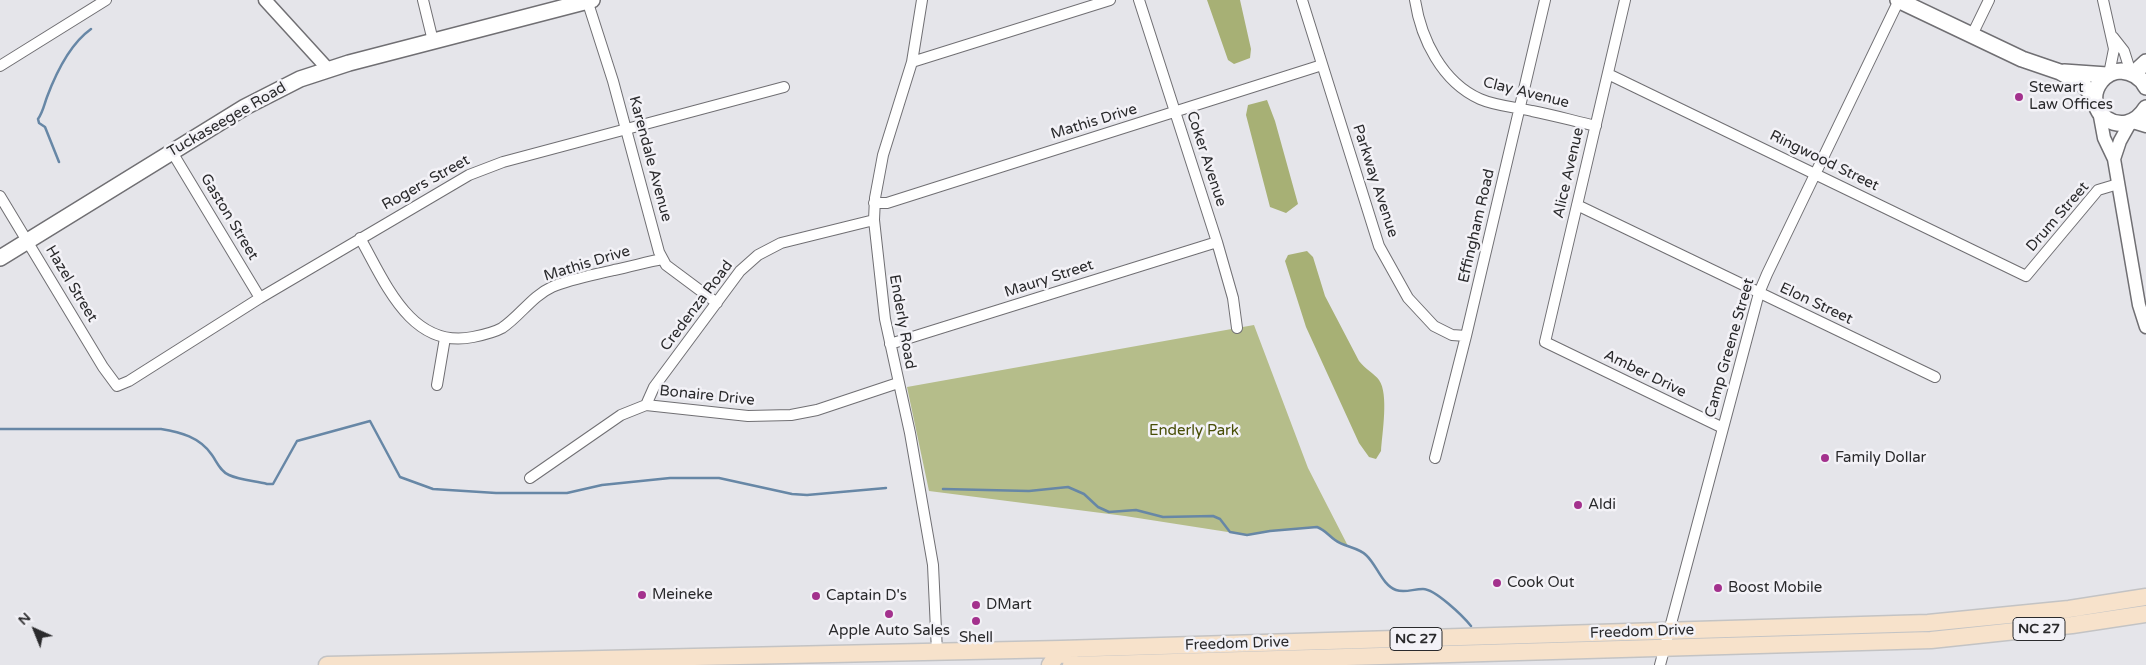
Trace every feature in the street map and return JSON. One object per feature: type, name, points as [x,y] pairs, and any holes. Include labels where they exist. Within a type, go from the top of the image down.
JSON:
[{"type":"main road","name":"Tuckaseegee Road","points":[[0,258],[267,95],[300,79],[328,69],[589,0]]},
{"type":"main road","points":[[1899,0],[2022,60],[2060,72],[2083,85],[2104,118],[2112,123],[2136,124],[2146,108]]},
{"type":"main road","points":[[2132,73],[2146,62]]},
{"type":"main road","points":[[2060,72],[2108,74],[2121,71],[2132,73],[2140,78],[2146,87]]},
{"type":"main road","points":[[2097,106],[2098,86],[2108,74]]},
{"type":"main road","name":"Freedom Drive","points":[[326,665],[847,660],[937,652],[1934,623],[2069,609],[2146,597]]},
{"type":"main road","name":"Freedom Drive","points":[[1071,665],[1931,640],[2074,625],[2146,614]]},
{"type":"main road","points":[[1302,659],[1322,650],[1359,649],[1363,646],[1364,640]]},
{"type":"main road","points":[[1050,665],[1057,655],[1116,653],[1139,646]]},
{"type":"street","points":[[0,66],[106,0]]},
{"type":"street","points":[[265,0],[328,69]]},
{"type":"street","points":[[423,0],[433,42]]},
{"type":"street","name":"Karendale Avenue","points":[[589,0],[662,259]]},
{"type":"street","name":"Enderly Road","points":[[922,0],[912,62],[883,155],[874,203],[874,220],[879,280],[890,344],[910,434],[933,565],[937,652]]},
{"type":"street","points":[[912,62],[1110,0]]},
{"type":"street","name":"Coker Avenue","points":[[1139,0],[1217,242],[1233,298],[1237,328]]},
{"type":"street","name":"Parkway Avenue","points":[[1302,0],[1373,229],[1396,279],[1419,311],[1434,326],[1452,335],[1466,336]]},
{"type":"street","name":"Clay Avenue","points":[[1415,0],[1419,17],[1434,54],[1450,78],[1467,92],[1481,99],[1596,126]]},
{"type":"street","name":"Effingham Road","points":[[1435,458],[1466,336],[1545,0]]},
{"type":"street","name":"Alice Avenue","points":[[1555,347],[1545,342],[1626,0]]},
{"type":"street","name":"Camp Greene Street","points":[[1660,665],[1723,428],[1767,274],[1899,0]]},
{"type":"street","points":[[1972,35],[1989,0]]},
{"type":"street","points":[[2103,0],[2113,36],[2114,49],[2108,74]]},
{"type":"street","points":[[2113,36],[2124,52],[2132,73]]},
{"type":"street","name":"Mathis Drive","points":[[874,203],[887,203],[1322,65]]},
{"type":"street","name":"Ringwood Street","points":[[1608,74],[2026,276]]},
{"type":"street","name":"Rogers Street","points":[[117,386],[360,238],[484,168],[784,88]]},
{"type":"street","points":[[2097,106],[2104,138],[2114,159],[2139,305],[2146,327]]},
{"type":"street","points":[[2114,159],[2120,141],[2136,124]]},
{"type":"street","name":"Gaston Street","points":[[172,152],[260,298]]},
{"type":"street","name":"Drum Street","points":[[2026,276],[2098,190],[2118,184]]},
{"type":"street","name":"Hazel Street","points":[[0,196],[117,386]]},
{"type":"street","name":"Elon Street","points":[[1577,205],[1935,377]]},
{"type":"street","name":"Credenza Road","points":[[646,405],[654,388],[740,271],[768,248],[806,235],[874,220]]},
{"type":"street","name":"Mathis Drive","points":[[360,238],[400,307],[416,324],[445,338],[466,339],[486,335],[509,323],[537,296],[552,287],[662,259]]},
{"type":"street","name":"Maury Street","points":[[890,344],[1217,242]]},
{"type":"street","points":[[662,259],[666,265],[717,303]]},
{"type":"street","points":[[437,385],[445,338]]},
{"type":"street","name":"Amber Drive","points":[[1555,347],[1723,428]]},
{"type":"street","name":"Bonaire Drive","points":[[530,478],[621,416],[646,405],[748,416],[791,415],[817,410],[898,383]]},
{"type":"green space","points":[[1207,0],[1240,0],[1251,49],[1250,58],[1234,64],[1228,60]]},
{"type":"green space","points":[[1267,100],[1275,121],[1298,204],[1286,213],[1270,207],[1246,115],[1248,105]]},
{"type":"green space","points":[[1307,251],[1313,257],[1325,296],[1359,361],[1379,380],[1382,386],[1384,404],[1381,451],[1376,459],[1369,457],[1359,443],[1306,327],[1285,261],[1288,255]]},
{"type":"green space","name":"Enderly Park","points":[[1254,325],[1308,468],[1348,546],[1335,540],[1323,529],[1317,527],[1247,535],[1125,516],[929,491],[907,387]]},
{"type":"waterway","points":[[59,162],[45,127],[39,123],[38,119],[64,60],[83,35],[91,29]]},
{"type":"waterway","points":[[0,429],[168,430],[189,436],[202,444],[221,469],[229,475],[267,484],[273,484],[297,441],[370,421],[400,477],[433,489],[496,493],[567,493],[602,485],[670,478],[719,478],[792,494],[807,495],[886,488]]},
{"type":"waterway","points":[[943,489],[1029,491],[1068,487],[1084,494],[1098,507],[1109,512],[1136,510],[1163,517],[1213,516],[1220,519],[1230,532],[1247,535],[1317,527],[1339,542],[1366,555],[1391,587],[1403,591],[1428,590],[1448,604],[1471,626]]},
{"type":"place","name":"Stewart Law Offices","points":[[2019,97]]},
{"type":"place","name":"Family Dollar","points":[[1825,458]]},
{"type":"place","name":"Aldi","points":[[1578,505]]},
{"type":"place","name":"Cook Out","points":[[1497,583]]},
{"type":"place","name":"Boost Mobile","points":[[1718,588]]},
{"type":"place","name":"Meineke","points":[[642,595]]},
{"type":"place","name":"Captain D's","points":[[816,596]]},
{"type":"place","name":"DMart","points":[[976,605]]},
{"type":"place","name":"Apple Auto Sales","points":[[889,614]]},
{"type":"place","name":"Shell","points":[[976,621]]}]
